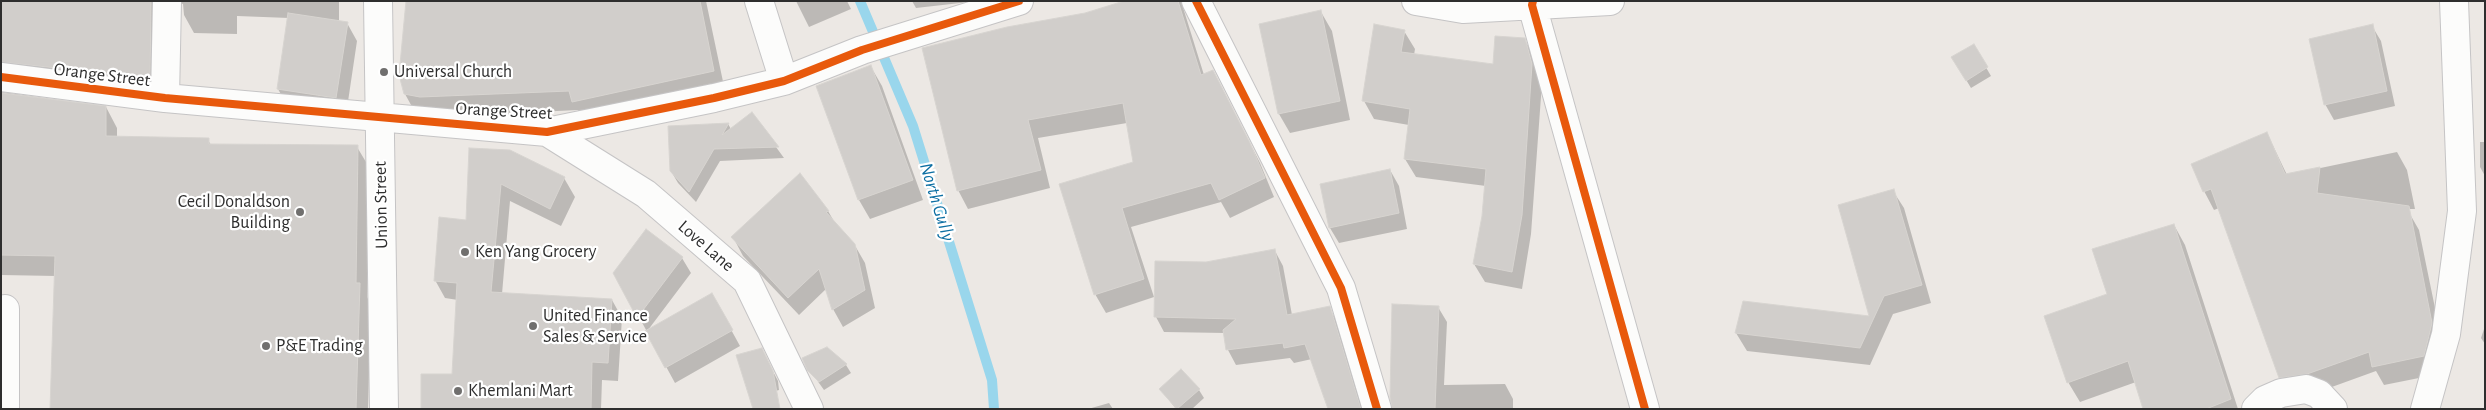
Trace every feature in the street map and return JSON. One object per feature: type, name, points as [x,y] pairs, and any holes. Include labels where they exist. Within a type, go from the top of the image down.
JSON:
[{"type":"street","points":[[165,98],[167,1]]},
{"type":"street","name":"Union Street","points":[[378,1],[384,409]]},
{"type":"street","points":[[759,1],[784,81]]},
{"type":"street","name":"Orange Street","points":[[1,77],[165,98],[547,132],[714,98],[784,81],[862,50],[1019,1]]},
{"type":"street","points":[[1196,1],[1341,288],[1377,409]]},
{"type":"street","points":[[1416,1],[1462,5],[1610,1]]},
{"type":"street","points":[[2425,409],[2446,334],[2462,211],[2454,1]]},
{"type":"street","points":[[1532,3],[1645,409]]},
{"type":"street","name":"Love Lane","points":[[547,132],[646,194],[747,281],[810,409]]},
{"type":"street","points":[[5,309],[5,409]]},
{"type":"street","points":[[2256,409],[2265,400],[2282,393],[2306,389],[2319,394],[2333,409]]},
{"type":"building","points":[[1,1],[151,1],[150,78],[1,62]]},
{"type":"building","points":[[406,1],[700,1],[714,71],[572,102],[569,91],[420,97],[404,94],[399,75]]},
{"type":"building","points":[[1124,1],[1178,1],[1201,75],[1213,70],[1250,143],[1265,178],[1219,200],[1211,183],[1122,208],[1144,279],[1094,295],[1059,184],[1133,162],[1123,103],[1028,120],[1041,170],[957,191],[922,48],[1007,27],[1085,13]]},
{"type":"building","points":[[1321,10],[1340,101],[1278,114],[1259,24]]},
{"type":"building","points":[[288,13],[348,22],[336,98],[277,89]]},
{"type":"building","points":[[1374,24],[1405,30],[1401,52],[1493,64],[1495,36],[1525,38],[1532,64],[1522,215],[1512,272],[1473,264],[1482,216],[1486,169],[1404,159],[1410,109],[1362,101]]},
{"type":"building","points":[[2373,24],[2387,91],[2324,105],[2309,39]]},
{"type":"building","points":[[1974,44],[1988,67],[1966,81],[1951,57]]},
{"type":"building","points":[[871,65],[913,180],[858,200],[816,86]]},
{"type":"building","points":[[1,93],[106,106],[106,136],[209,138],[209,144],[358,145],[356,283],[360,283],[356,409],[50,409],[55,256],[1,255]]},
{"type":"building","points":[[752,112],[779,147],[714,149],[689,192],[670,171],[668,126],[729,123],[722,135]]},
{"type":"building","points":[[2267,132],[2285,174],[2320,167],[2317,193],[2409,206],[2432,323],[2424,356],[2372,367],[2369,352],[2307,374],[2279,378],[2211,189],[2203,192],[2191,164]]},
{"type":"building","points":[[469,148],[510,150],[565,177],[550,209],[501,184],[491,292],[612,299],[608,363],[592,362],[591,409],[421,409],[421,374],[452,374],[457,283],[434,281],[439,217],[466,220]]},
{"type":"building","points":[[1390,169],[1399,213],[1329,228],[1320,184]]},
{"type":"building","points":[[800,173],[829,211],[826,212],[855,244],[865,290],[832,310],[819,269],[788,298],[731,237]]},
{"type":"building","points":[[1894,189],[1922,285],[1884,296],[1860,348],[1735,333],[1743,301],[1869,316],[1838,205]]},
{"type":"building","points":[[2174,224],[2231,399],[2206,409],[2143,409],[2128,361],[2067,383],[2044,316],[2107,294],[2092,249]]},
{"type":"building","points":[[646,229],[683,257],[637,318],[613,273]]},
{"type":"building","points":[[1275,249],[1287,315],[1330,306],[1361,409],[1328,409],[1305,344],[1284,348],[1283,343],[1226,350],[1223,330],[1236,319],[1154,317],[1155,261],[1206,262]]},
{"type":"building","points":[[712,293],[733,330],[665,368],[645,331]]},
{"type":"building","points":[[1392,304],[1439,306],[1435,409],[1392,409],[1390,397]]},
{"type":"building","points":[[827,347],[847,364],[819,382],[807,370],[802,358]]},
{"type":"building","points":[[762,348],[773,371],[780,409],[753,409],[736,355]]},
{"type":"building","points":[[1181,369],[1200,389],[1177,409],[1159,389]]},
{"type":"waterway","name":"North Gully","points":[[860,1],[913,126],[992,380],[994,409]]},
{"type":"cycle path","points":[[1,77],[165,98],[547,132],[714,98],[784,81],[862,50],[1019,1]]},
{"type":"cycle path","points":[[1196,1],[1341,288],[1377,409]]},
{"type":"cycle path","points":[[1533,1],[1532,5],[1645,409]]},
{"type":"place","name":"Universal Church","points":[[384,72]]},
{"type":"place","name":"Cecil Donaldson Building","points":[[300,212]]},
{"type":"place","name":"Ken Yang Grocery","points":[[465,252]]},
{"type":"place","name":"United Finance Sales & Service","points":[[533,326]]},
{"type":"place","name":"P&E Trading","points":[[266,346]]},
{"type":"place","name":"Khemlani Mart","points":[[458,391]]}]
